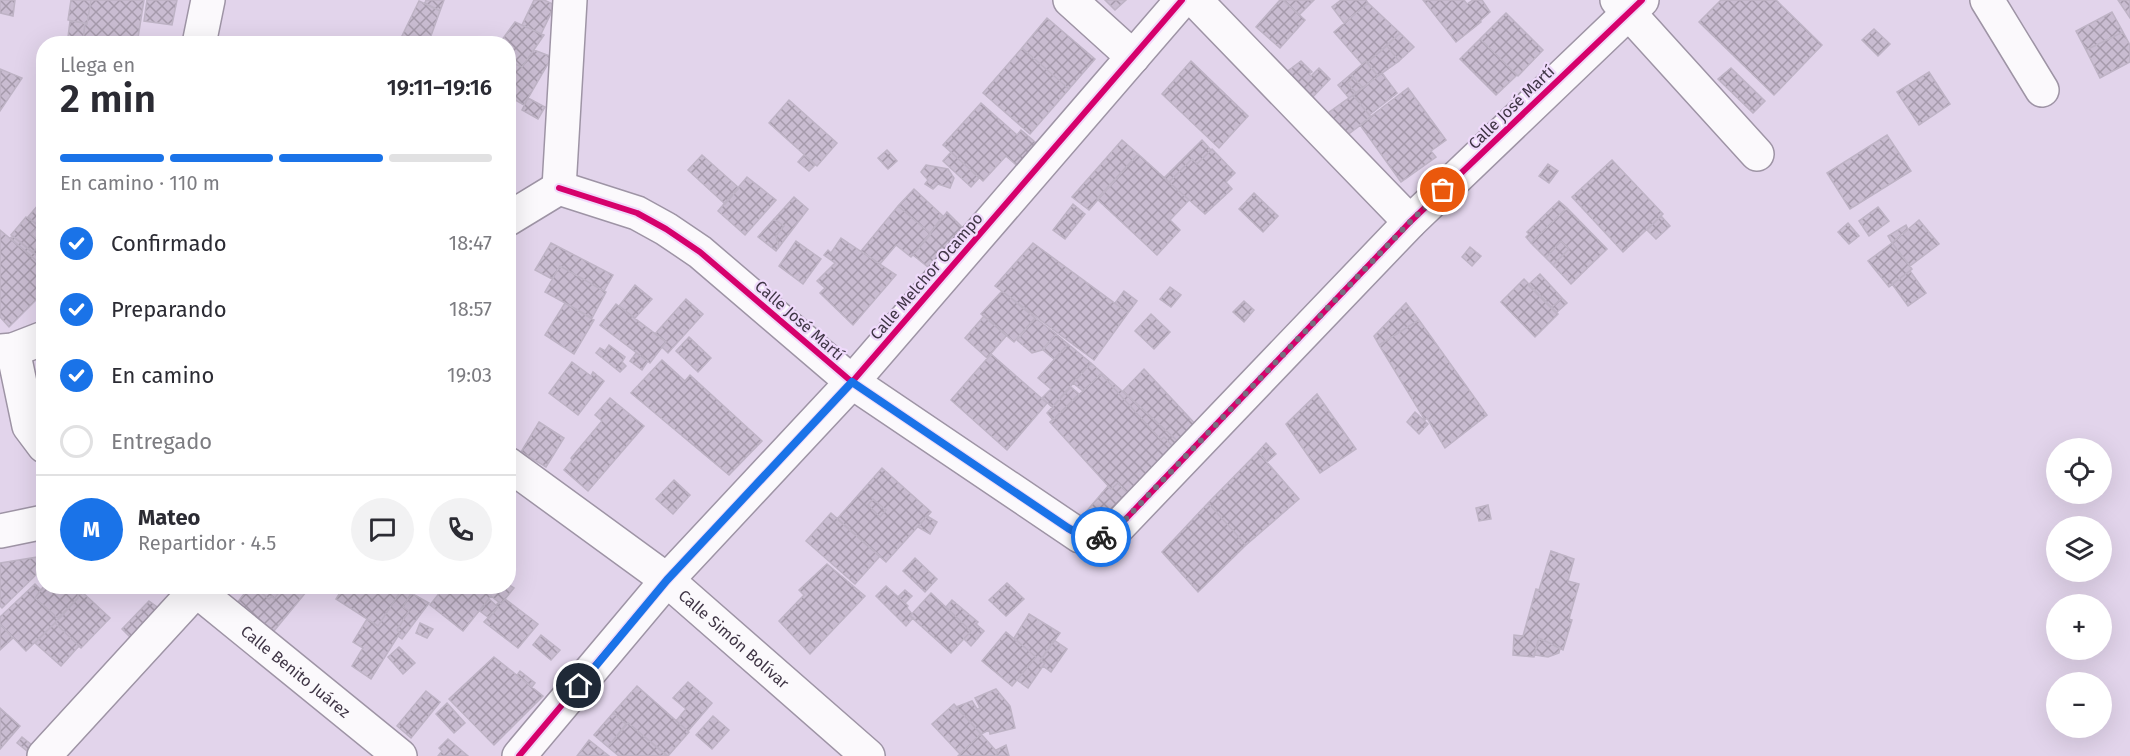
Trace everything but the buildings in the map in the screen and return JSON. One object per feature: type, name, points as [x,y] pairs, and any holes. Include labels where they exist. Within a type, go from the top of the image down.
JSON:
[{"type":"street","points":[[201,36],[208,0]]},
{"type":"street","points":[[516,214],[559,188],[570,0]]},
{"type":"street","points":[[1070,0],[1133,57]]},
{"type":"street","name":"Calle Melchor Ocampo","points":[[519,756],[667,580],[852,382],[1182,0]]},
{"type":"street","points":[[1195,0],[1410,222]]},
{"type":"street","points":[[1987,0],[2042,90]]},
{"type":"street","points":[[1629,4],[1757,154]]},
{"type":"street","name":"Calle José Martí","points":[[559,188],[637,213],[674,235],[700,252],[852,382],[1074,532],[1092,538],[1106,537],[1410,222],[1629,4]]},
{"type":"street","points":[[36,341],[6,351],[29,426],[36,435]]},
{"type":"street","name":"Calle Simón Bolívar","points":[[516,470],[667,580],[868,756]]},
{"type":"street","points":[[0,531],[36,524]]},
{"type":"street","points":[[44,756],[191,594]]},
{"type":"street","name":"Calle Benito Juárez","points":[[203,594],[400,756]]},
{"type":"cycle path","points":[[519,756],[667,580],[852,382],[1182,0]]},
{"type":"cycle path","points":[[559,188],[637,213],[666,229],[700,252],[852,382],[1080,536],[1101,538],[1118,527],[1410,222],[1642,0]]},
{"type":"way so far","points":[[1101,537],[1106,537],[1118,527],[1443,190]]},
{"type":"route","points":[[579,686],[667,580],[852,382],[1080,536],[1101,537]]}]
